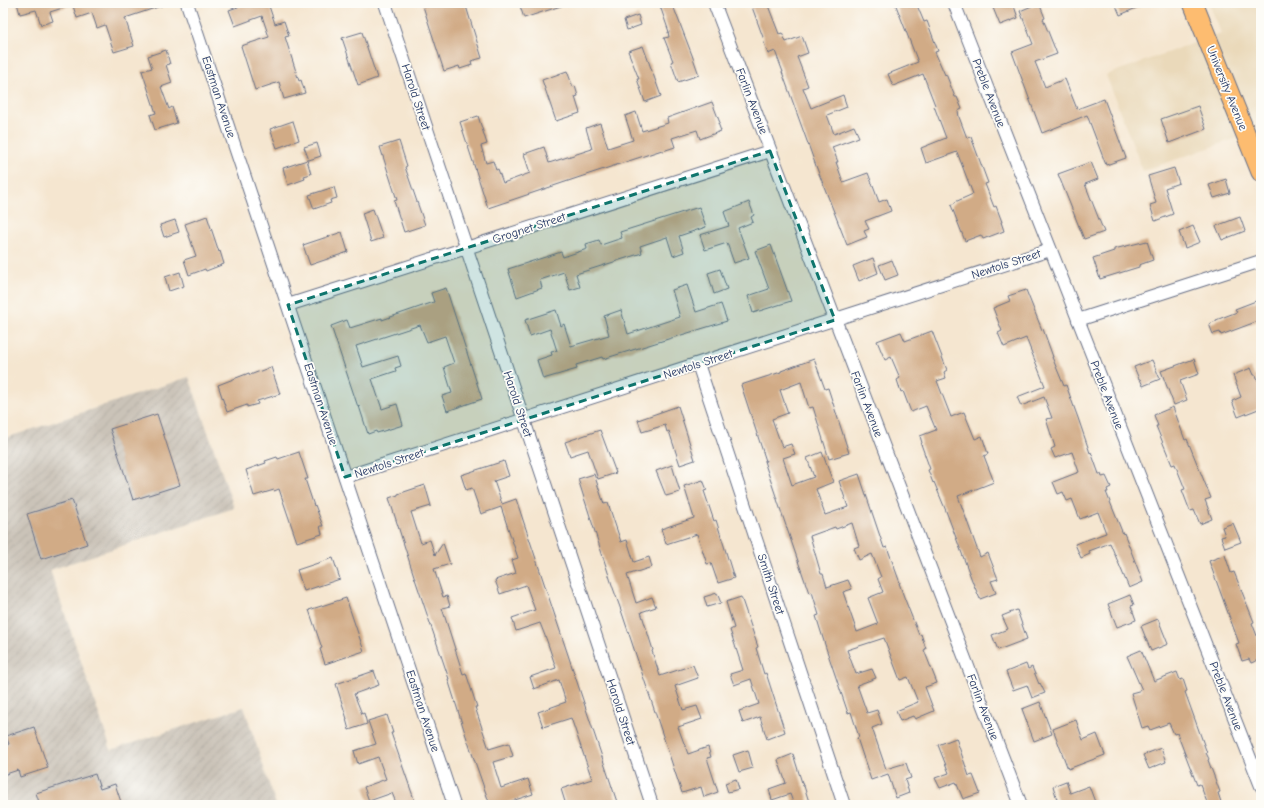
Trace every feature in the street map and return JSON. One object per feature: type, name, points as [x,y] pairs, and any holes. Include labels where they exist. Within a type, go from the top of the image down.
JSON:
[{"type":"main road","name":"University Avenue","points":[[1193,3],[1261,172]]},
{"type":"street","name":"Eastman Avenue","points":[[187,3],[454,805]]},
{"type":"street","name":"Harold Street","points":[[385,3],[652,805]]},
{"type":"street","name":"Farlin Avenue","points":[[714,3],[1021,805]]},
{"type":"street","name":"Preble Avenue","points":[[954,3],[1261,786]]},
{"type":"street","name":"Grognet Street","points":[[288,305],[770,150]]},
{"type":"street","name":"Newtols Street","points":[[345,478],[1050,250]]},
{"type":"street","points":[[1078,320],[1261,261]]},
{"type":"street","name":"Smith Street","points":[[698,364],[844,805]]},
{"type":"highlighted area","points":[[770,151],[835,320],[345,477],[288,305]]},
{"type":"shaded area","points":[[1209,3],[1261,3],[1261,132],[1260,130],[1143,171],[1106,75],[1221,33]]},
{"type":"shaded area","points":[[189,377],[234,508],[50,570],[111,750],[244,707],[276,805],[3,805],[3,439]]},
{"type":"building","points":[[17,3],[72,3],[72,5],[50,12],[53,21],[41,25],[36,10],[20,14]]},
{"type":"building","points":[[72,3],[164,3],[164,5],[125,18],[134,46],[114,52],[105,25],[97,28],[92,13],[77,18]]},
{"type":"building","points":[[249,3],[268,3],[275,24],[284,21],[289,36],[285,37],[299,81],[301,80],[305,93],[284,99],[279,82],[255,90],[241,46],[269,37],[262,16],[235,26],[229,10]]},
{"type":"building","points":[[422,3],[465,3],[482,58],[471,61],[472,65],[460,69],[459,66],[444,71]]},
{"type":"building","points":[[519,3],[564,3],[564,5],[524,18]]},
{"type":"building","points":[[659,3],[672,3],[699,75],[678,82],[671,62],[673,61],[664,38],[669,37],[669,32]]},
{"type":"building","points":[[767,3],[779,34],[782,33],[786,42],[802,36],[808,53],[797,57],[808,86],[803,88],[811,108],[843,95],[847,107],[827,115],[834,134],[854,126],[859,137],[832,147],[838,162],[836,162],[843,182],[868,173],[879,202],[887,199],[891,211],[865,221],[869,229],[864,231],[867,237],[847,245],[816,166],[775,51],[768,54],[763,40],[752,7]]},
{"type":"building","points":[[895,3],[916,3],[924,22],[927,21],[938,51],[935,52],[962,109],[958,111],[959,117],[967,138],[971,137],[988,183],[985,184],[994,207],[996,206],[1004,231],[983,239],[981,235],[965,241],[951,205],[973,194],[957,152],[926,163],[921,148],[946,138],[923,74],[893,86],[888,74],[918,62]]},
{"type":"building","points":[[991,3],[1013,3],[1018,18],[1000,25]]},
{"type":"building","points":[[1039,3],[1045,18],[1043,19],[1057,54],[1035,62],[1045,87],[1065,79],[1077,109],[1104,99],[1126,158],[1106,165],[1087,115],[1042,133],[1012,52],[1033,44],[1020,11]]},
{"type":"building","points":[[1115,3],[1148,3],[1120,15]]},
{"type":"building","points":[[638,15],[641,25],[627,30],[624,20]]},
{"type":"building","points":[[362,32],[377,78],[358,85],[342,38]]},
{"type":"building","points":[[643,46],[661,96],[645,102],[637,79],[639,79],[628,51]]},
{"type":"building","points":[[166,50],[170,64],[166,65],[172,83],[161,87],[169,109],[172,107],[177,123],[155,130],[150,115],[156,113],[142,71],[152,68],[148,56]]},
{"type":"building","points":[[567,71],[573,87],[575,86],[578,96],[575,97],[580,113],[556,121],[542,80]]},
{"type":"building","points":[[712,102],[720,123],[718,123],[721,131],[700,139],[697,130],[672,138],[675,147],[488,208],[460,122],[478,116],[487,144],[481,146],[486,163],[493,161],[496,170],[498,169],[503,183],[530,173],[524,154],[544,147],[549,163],[592,149],[586,128],[600,123],[608,148],[633,140],[625,116],[636,112],[642,131],[668,123],[667,118]]},
{"type":"building","points":[[1198,106],[1206,129],[1169,143],[1161,119]]},
{"type":"building","points":[[293,121],[299,140],[277,148],[270,129]]},
{"type":"building","points":[[399,141],[407,166],[405,167],[425,225],[404,232],[394,201],[397,200],[380,147]]},
{"type":"building","points":[[317,143],[321,156],[309,160],[304,147]]},
{"type":"building","points":[[307,160],[311,174],[304,176],[305,179],[288,185],[283,168]]},
{"type":"building","points":[[1091,162],[1098,179],[1085,184],[1104,232],[1084,239],[1058,174]]},
{"type":"building","points":[[1174,168],[1179,183],[1165,188],[1173,214],[1155,221],[1150,205],[1156,203],[1148,176]]},
{"type":"building","points":[[1226,179],[1230,193],[1214,198],[1209,185]]},
{"type":"building","points":[[334,187],[337,198],[330,200],[331,203],[314,209],[309,195]]},
{"type":"building","points":[[749,202],[754,215],[751,217],[753,222],[738,228],[749,258],[734,263],[727,243],[705,250],[700,235],[729,226],[724,212]]},
{"type":"building","points":[[699,207],[706,227],[679,236],[684,252],[673,256],[667,237],[640,246],[642,253],[576,274],[580,287],[570,290],[564,272],[540,280],[542,288],[517,297],[508,269],[561,252],[563,257],[587,249],[586,244],[599,240],[601,245],[622,238],[620,232]]},
{"type":"building","points":[[373,209],[383,238],[371,242],[362,213]]},
{"type":"building","points":[[207,216],[224,264],[206,271],[205,269],[189,275],[184,260],[196,256],[185,224]]},
{"type":"building","points":[[1240,217],[1245,231],[1222,240],[1216,226]]},
{"type":"building","points":[[175,220],[179,232],[164,237],[160,225]]},
{"type":"building","points":[[1193,226],[1200,242],[1185,248],[1179,232]]},
{"type":"building","points":[[342,232],[348,252],[310,265],[303,245]]},
{"type":"building","points":[[1147,241],[1153,260],[1139,265],[1139,267],[1100,279],[1093,258],[1114,251],[1114,249]]},
{"type":"building","points":[[771,245],[791,301],[753,313],[748,296],[769,289],[755,251]]},
{"type":"building","points":[[873,258],[878,273],[859,281],[853,266]]},
{"type":"building","points":[[892,260],[898,275],[885,280],[879,265]]},
{"type":"building","points":[[720,269],[727,289],[714,294],[708,273]]},
{"type":"building","points":[[180,272],[184,286],[169,291],[165,277]]},
{"type":"building","points":[[687,285],[696,312],[721,304],[727,321],[603,359],[602,357],[576,365],[577,369],[543,379],[537,360],[552,355],[551,352],[557,351],[550,329],[530,336],[525,320],[556,310],[561,326],[564,324],[571,346],[609,335],[604,316],[621,310],[628,334],[680,317],[672,290]]},
{"type":"building","points":[[446,288],[482,399],[447,411],[442,396],[452,393],[444,367],[454,363],[445,336],[427,342],[420,325],[356,346],[363,367],[398,356],[401,366],[395,368],[396,371],[372,379],[382,409],[397,404],[403,425],[377,433],[376,431],[368,434],[331,326],[347,320],[350,328],[382,318],[382,320],[434,302],[431,293]]},
{"type":"building","points":[[1026,290],[1042,330],[1043,329],[1052,357],[1064,386],[1066,385],[1099,474],[1101,474],[1102,477],[1106,476],[1111,487],[1107,489],[1108,492],[1106,492],[1143,582],[1129,588],[1110,543],[1089,551],[1090,554],[1081,558],[1075,544],[1106,533],[1098,512],[1080,519],[1072,499],[1067,501],[1063,492],[1058,494],[1053,482],[1079,472],[1072,452],[1055,458],[1051,449],[1055,447],[1046,419],[1052,418],[1044,397],[1021,406],[1017,397],[1045,386],[1026,338],[1004,347],[998,333],[1002,331],[993,308],[1010,301],[1008,296]]},
{"type":"building","points":[[1261,299],[1261,320],[1221,335],[1220,332],[1213,334],[1209,324],[1237,312],[1235,309]]},
{"type":"building","points":[[932,331],[947,370],[944,372],[946,378],[937,381],[951,417],[964,412],[975,439],[982,436],[988,454],[984,456],[994,482],[958,496],[980,557],[988,553],[998,579],[991,581],[996,593],[980,599],[946,511],[928,470],[930,469],[921,444],[920,436],[936,430],[926,406],[911,412],[903,391],[901,392],[897,380],[900,378],[891,357],[885,360],[877,341],[901,332],[905,341]]},
{"type":"building","points":[[814,359],[825,389],[828,388],[849,453],[829,459],[813,407],[809,408],[801,382],[780,390],[788,413],[772,419],[782,447],[791,444],[795,454],[783,458],[792,485],[814,477],[807,458],[822,452],[833,482],[816,489],[825,515],[848,507],[839,481],[859,474],[884,548],[887,547],[904,597],[919,635],[921,634],[926,649],[924,650],[937,683],[925,687],[934,711],[915,719],[913,716],[900,721],[896,711],[918,702],[908,677],[900,680],[884,638],[847,650],[856,674],[872,669],[876,678],[857,685],[867,713],[877,710],[882,724],[872,728],[886,769],[906,763],[911,778],[905,780],[909,793],[896,798],[888,774],[871,780],[857,738],[859,737],[851,712],[848,713],[816,616],[819,615],[812,592],[809,593],[798,561],[764,461],[766,461],[741,385]],"holes":[[[852,523],[859,546],[854,548],[859,560],[872,554],[881,577],[878,579],[883,592],[868,598],[878,624],[857,632],[843,592],[852,589],[848,580],[827,587],[823,574],[821,574],[810,536],[835,527],[836,529]]]},
{"type":"building","points":[[1194,359],[1199,374],[1180,381],[1187,400],[1174,405],[1161,371]]},
{"type":"building","points":[[1152,360],[1160,379],[1143,386],[1134,367]]},
{"type":"building","points":[[271,367],[280,394],[257,401],[258,404],[247,407],[247,405],[227,412],[218,385],[249,373],[250,375]]},
{"type":"building","points":[[1251,368],[1254,375],[1256,375],[1261,388],[1261,408],[1238,417],[1232,401],[1241,397],[1233,375]]},
{"type":"building","points":[[678,406],[695,460],[680,465],[669,431],[667,432],[665,425],[642,432],[638,420]]},
{"type":"building","points":[[1173,407],[1185,440],[1187,439],[1211,498],[1205,500],[1212,519],[1200,524],[1194,510],[1190,511],[1182,490],[1185,489],[1175,464],[1172,465],[1156,426],[1158,426],[1154,415]]},
{"type":"building","points":[[157,414],[180,485],[133,500],[110,429]]},
{"type":"building","points":[[600,430],[616,473],[598,479],[588,450],[570,456],[565,442]]},
{"type":"building","points":[[299,452],[308,479],[305,479],[314,506],[315,505],[323,526],[320,526],[322,534],[297,542],[279,489],[254,496],[246,470],[266,463],[265,461],[277,457],[278,459]]},
{"type":"building","points":[[504,461],[509,476],[494,481],[502,504],[516,499],[618,805],[566,805],[561,789],[592,779],[571,718],[543,727],[538,712],[566,702],[559,680],[534,689],[530,677],[556,668],[540,623],[516,631],[512,618],[535,610],[526,585],[500,594],[495,580],[516,573],[512,560],[518,558],[501,507],[481,514],[472,488],[466,490],[461,475]]},
{"type":"building","points":[[672,465],[680,492],[666,496],[656,471]]},
{"type":"building","points":[[594,474],[604,504],[608,503],[621,542],[627,540],[634,562],[649,557],[652,567],[627,575],[636,603],[652,597],[656,607],[641,612],[660,676],[693,665],[698,678],[675,686],[683,710],[697,706],[702,719],[678,727],[688,754],[708,747],[711,757],[707,758],[718,792],[704,797],[701,787],[682,793],[578,479]]},
{"type":"building","points":[[703,480],[707,490],[704,491],[714,521],[716,520],[734,578],[718,583],[711,563],[707,564],[697,534],[666,544],[661,529],[694,518],[684,486]]},
{"type":"building","points":[[425,485],[431,506],[411,512],[421,543],[430,540],[435,555],[443,543],[450,564],[434,569],[443,597],[447,596],[450,606],[442,608],[463,674],[466,673],[477,707],[475,707],[489,749],[509,743],[513,756],[493,762],[501,788],[528,779],[533,794],[506,803],[507,805],[490,805],[465,733],[449,679],[389,498]]},
{"type":"building","points":[[72,500],[87,544],[41,559],[27,514]]},
{"type":"building","points":[[1233,523],[1241,542],[1225,548],[1221,537],[1225,536],[1222,527]]},
{"type":"building","points":[[1225,555],[1231,573],[1234,572],[1254,622],[1252,623],[1261,646],[1261,659],[1251,663],[1249,659],[1242,661],[1236,644],[1239,643],[1209,561]]},
{"type":"building","points":[[333,558],[340,579],[304,591],[297,570]]},
{"type":"building","points":[[717,593],[721,603],[707,607],[704,597]]},
{"type":"building","points":[[1130,595],[1134,605],[1131,606],[1136,620],[1117,627],[1108,604]]},
{"type":"building","points":[[741,597],[758,647],[756,648],[764,674],[766,673],[785,732],[767,739],[760,717],[743,723],[739,711],[759,704],[751,679],[734,685],[730,674],[743,670],[730,630],[734,628],[726,602]]},
{"type":"building","points":[[346,598],[364,651],[325,664],[320,649],[322,648],[309,610]]},
{"type":"building","points":[[1017,610],[1027,639],[998,650],[992,635],[1008,629],[1002,616]]},
{"type":"building","points":[[1158,619],[1168,644],[1151,651],[1141,626]]},
{"type":"building","points":[[1141,650],[1154,681],[1177,672],[1180,680],[1183,679],[1187,691],[1185,692],[1220,792],[1218,793],[1222,805],[1208,805],[1200,784],[1197,785],[1177,733],[1174,734],[1169,723],[1150,730],[1148,726],[1142,728],[1131,693],[1142,690],[1127,656]]},
{"type":"building","points":[[1026,664],[1028,669],[1032,667],[1039,684],[1040,683],[1045,693],[1032,698],[1027,685],[1013,690],[1006,672]]},
{"type":"building","points":[[374,671],[379,685],[354,694],[362,714],[364,713],[367,724],[349,730],[336,684]]},
{"type":"building","points":[[1040,702],[1052,734],[1034,741],[1022,709]]},
{"type":"building","points":[[387,715],[393,733],[391,733],[415,802],[405,805],[397,805],[392,793],[369,801],[364,787],[386,779],[378,757],[358,764],[354,751],[376,744],[368,721]]},
{"type":"building","points":[[1076,720],[1083,740],[1097,734],[1105,755],[1068,769],[1053,729]]},
{"type":"building","points":[[34,727],[48,768],[20,777],[18,770],[3,775],[3,746],[9,744],[6,736]]},
{"type":"building","points":[[956,738],[969,776],[973,775],[980,793],[963,799],[956,782],[940,788],[935,778],[949,773],[938,745]]},
{"type":"building","points":[[1161,748],[1166,762],[1149,769],[1143,755]]},
{"type":"building","points":[[748,750],[753,768],[739,772],[733,755]]},
{"type":"building","points":[[793,754],[810,805],[794,805],[790,794],[772,800],[769,789],[786,783],[778,760]]},
{"type":"building","points":[[95,774],[100,789],[115,784],[122,805],[40,805],[36,793]]},
{"type":"building","points":[[736,779],[739,789],[728,792],[725,783]]},
{"type":"building","points":[[1066,781],[1070,793],[1089,786],[1095,802],[1086,805],[1079,805],[1078,802],[1070,805],[1063,805],[1062,802],[1058,803],[1053,786]]}]
